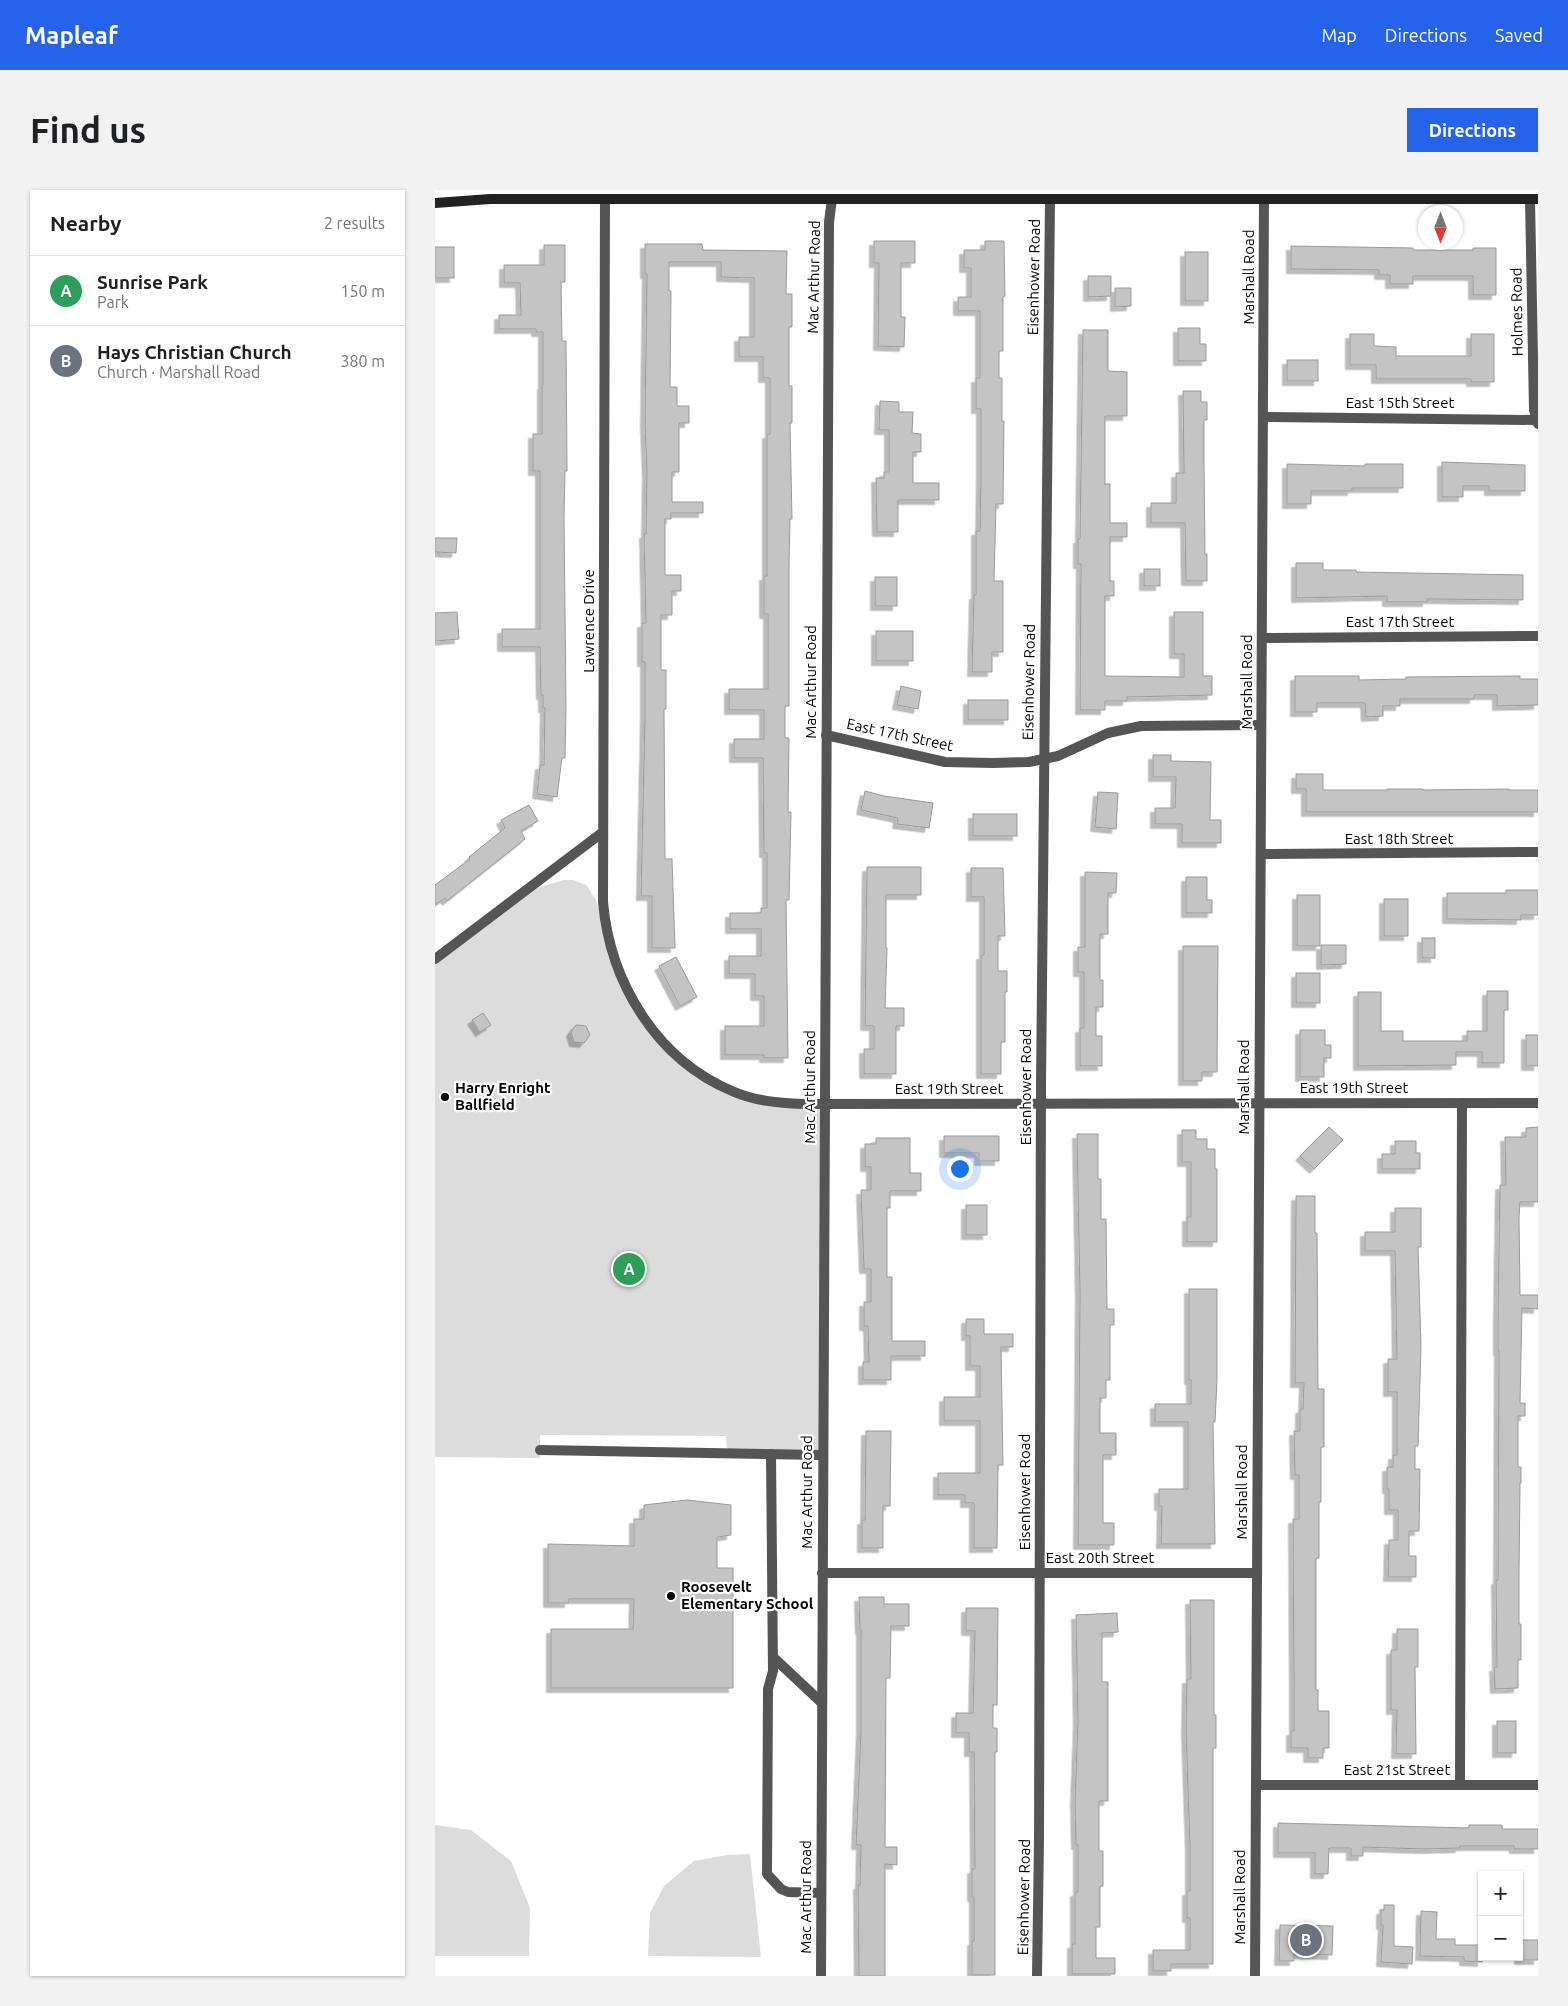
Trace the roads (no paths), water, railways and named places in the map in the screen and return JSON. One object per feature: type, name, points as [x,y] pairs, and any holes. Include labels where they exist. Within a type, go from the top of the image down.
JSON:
[{"type":"street","points":[[435,203],[490,199],[1534,199]]},
{"type":"street","name":"Lawrence Drive","points":[[603,832],[605,199]]},
{"type":"street","name":"Mac Arthur Road","points":[[821,1976],[829,222],[832,199]]},
{"type":"street","name":"Eisenhower Road","points":[[1037,1976],[1043,759],[1050,199]]},
{"type":"street","name":"Marshall Road","points":[[1255,1976],[1264,199]]},
{"type":"street","name":"Holmes Road","points":[[1534,199],[1534,410],[1537,422]]},
{"type":"street","name":"East 15th Street","points":[[1263,417],[1537,422]]},
{"type":"street","name":"East 17th Street","points":[[1262,638],[1538,636]]},
{"type":"street","name":"East 17th Street","points":[[826,735],[945,762],[993,764],[1029,762],[1058,756],[1108,733],[1141,726],[1261,725]]},
{"type":"street","points":[[435,959],[603,832]]},
{"type":"street","name":"East 19th Street","points":[[603,832],[603,898],[609,939],[618,969],[631,998],[648,1025],[669,1050],[711,1081],[733,1092],[778,1103],[825,1104],[1538,1103]]},
{"type":"street","name":"East 18th Street","points":[[1261,854],[1538,852]]},
{"type":"street","points":[[1460,1785],[1462,1103]]},
{"type":"street","points":[[540,1450],[822,1455]]},
{"type":"street","points":[[771,1454],[773,1671],[768,1689],[767,1874],[781,1889],[787,1892],[821,1893]]},
{"type":"street","name":"East 20th Street","points":[[822,1573],[1257,1573]]},
{"type":"street","points":[[773,1657],[822,1703]]},
{"type":"street","name":"East 21st Street","points":[[1256,1785],[1538,1786]]},
{"type":"place","name":"Harry Enright Ballfield","points":[[445,1097]]},
{"type":"place","name":"Sunrise Park","points":[[629,1269]]},
{"type":"place","name":"Roosevelt Elementary School","points":[[671,1596]]},
{"type":"place","name":"Hays Christian Church","points":[[1306,1940]]}]
